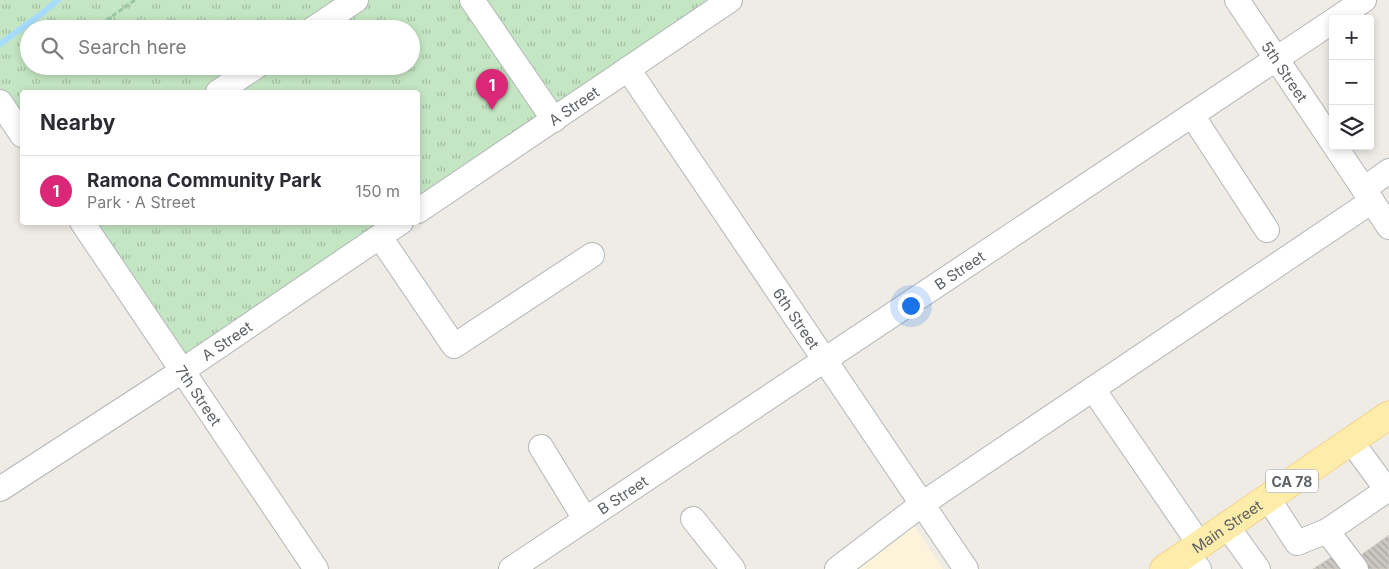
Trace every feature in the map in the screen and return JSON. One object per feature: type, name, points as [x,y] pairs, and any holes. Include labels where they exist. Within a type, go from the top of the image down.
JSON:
[{"type":"main road","name":"Main Street","points":[[1164,569],[1195,556],[1227,526],[1389,415]]},
{"type":"street","points":[[326,20],[356,0]]},
{"type":"street","points":[[472,0],[554,120]]},
{"type":"street","name":"A Street","points":[[420,210],[730,0]]},
{"type":"street","points":[[1342,15],[1364,0]]},
{"type":"street","name":"5th Street","points":[[1242,2],[1329,137]]},
{"type":"street","name":"B Street","points":[[511,569],[1329,24]]},
{"type":"street","name":"6th Street","points":[[628,69],[966,569]]},
{"type":"street","points":[[221,90],[244,75]]},
{"type":"street","points":[[0,102],[20,132]]},
{"type":"street","points":[[1192,115],[1267,230]]},
{"type":"street","points":[[1338,150],[1389,227]]},
{"type":"street","points":[[837,569],[922,504],[1093,390],[1368,195],[1389,171]]},
{"type":"street","name":"7th Street","points":[[84,225],[316,569]]},
{"type":"street","name":"A Street","points":[[0,489],[182,371],[397,225]]},
{"type":"street","points":[[380,237],[454,346],[592,255]]},
{"type":"street","points":[[1093,390],[1195,556]]},
{"type":"street","points":[[1268,498],[1297,543],[1327,531],[1388,492],[1352,441]]},
{"type":"street","points":[[541,447],[585,519]]},
{"type":"street","points":[[693,519],[733,569]]},
{"type":"street","points":[[1227,526],[1258,569]]},
{"type":"street","points":[[1327,531],[1356,569]]},
{"type":"path","points":[[106,20],[134,0]]},
{"type":"shaded area","points":[[911,521],[943,569],[844,569]]},
{"type":"green space","points":[[0,0],[728,0],[420,210],[420,90],[20,90],[20,132],[0,101]]},
{"type":"green space","points":[[83,225],[398,225],[182,371]]},
{"type":"building","points":[[1389,535],[1389,569],[1361,569],[1354,560]]},
{"type":"building","points":[[1336,554],[1346,569],[1313,569]]},
{"type":"waterway","points":[[33,20],[58,0]]},
{"type":"waterway","points":[[0,44],[20,29]]},
{"type":"place","name":"Ramona Community Park","points":[[492,110]]}]
